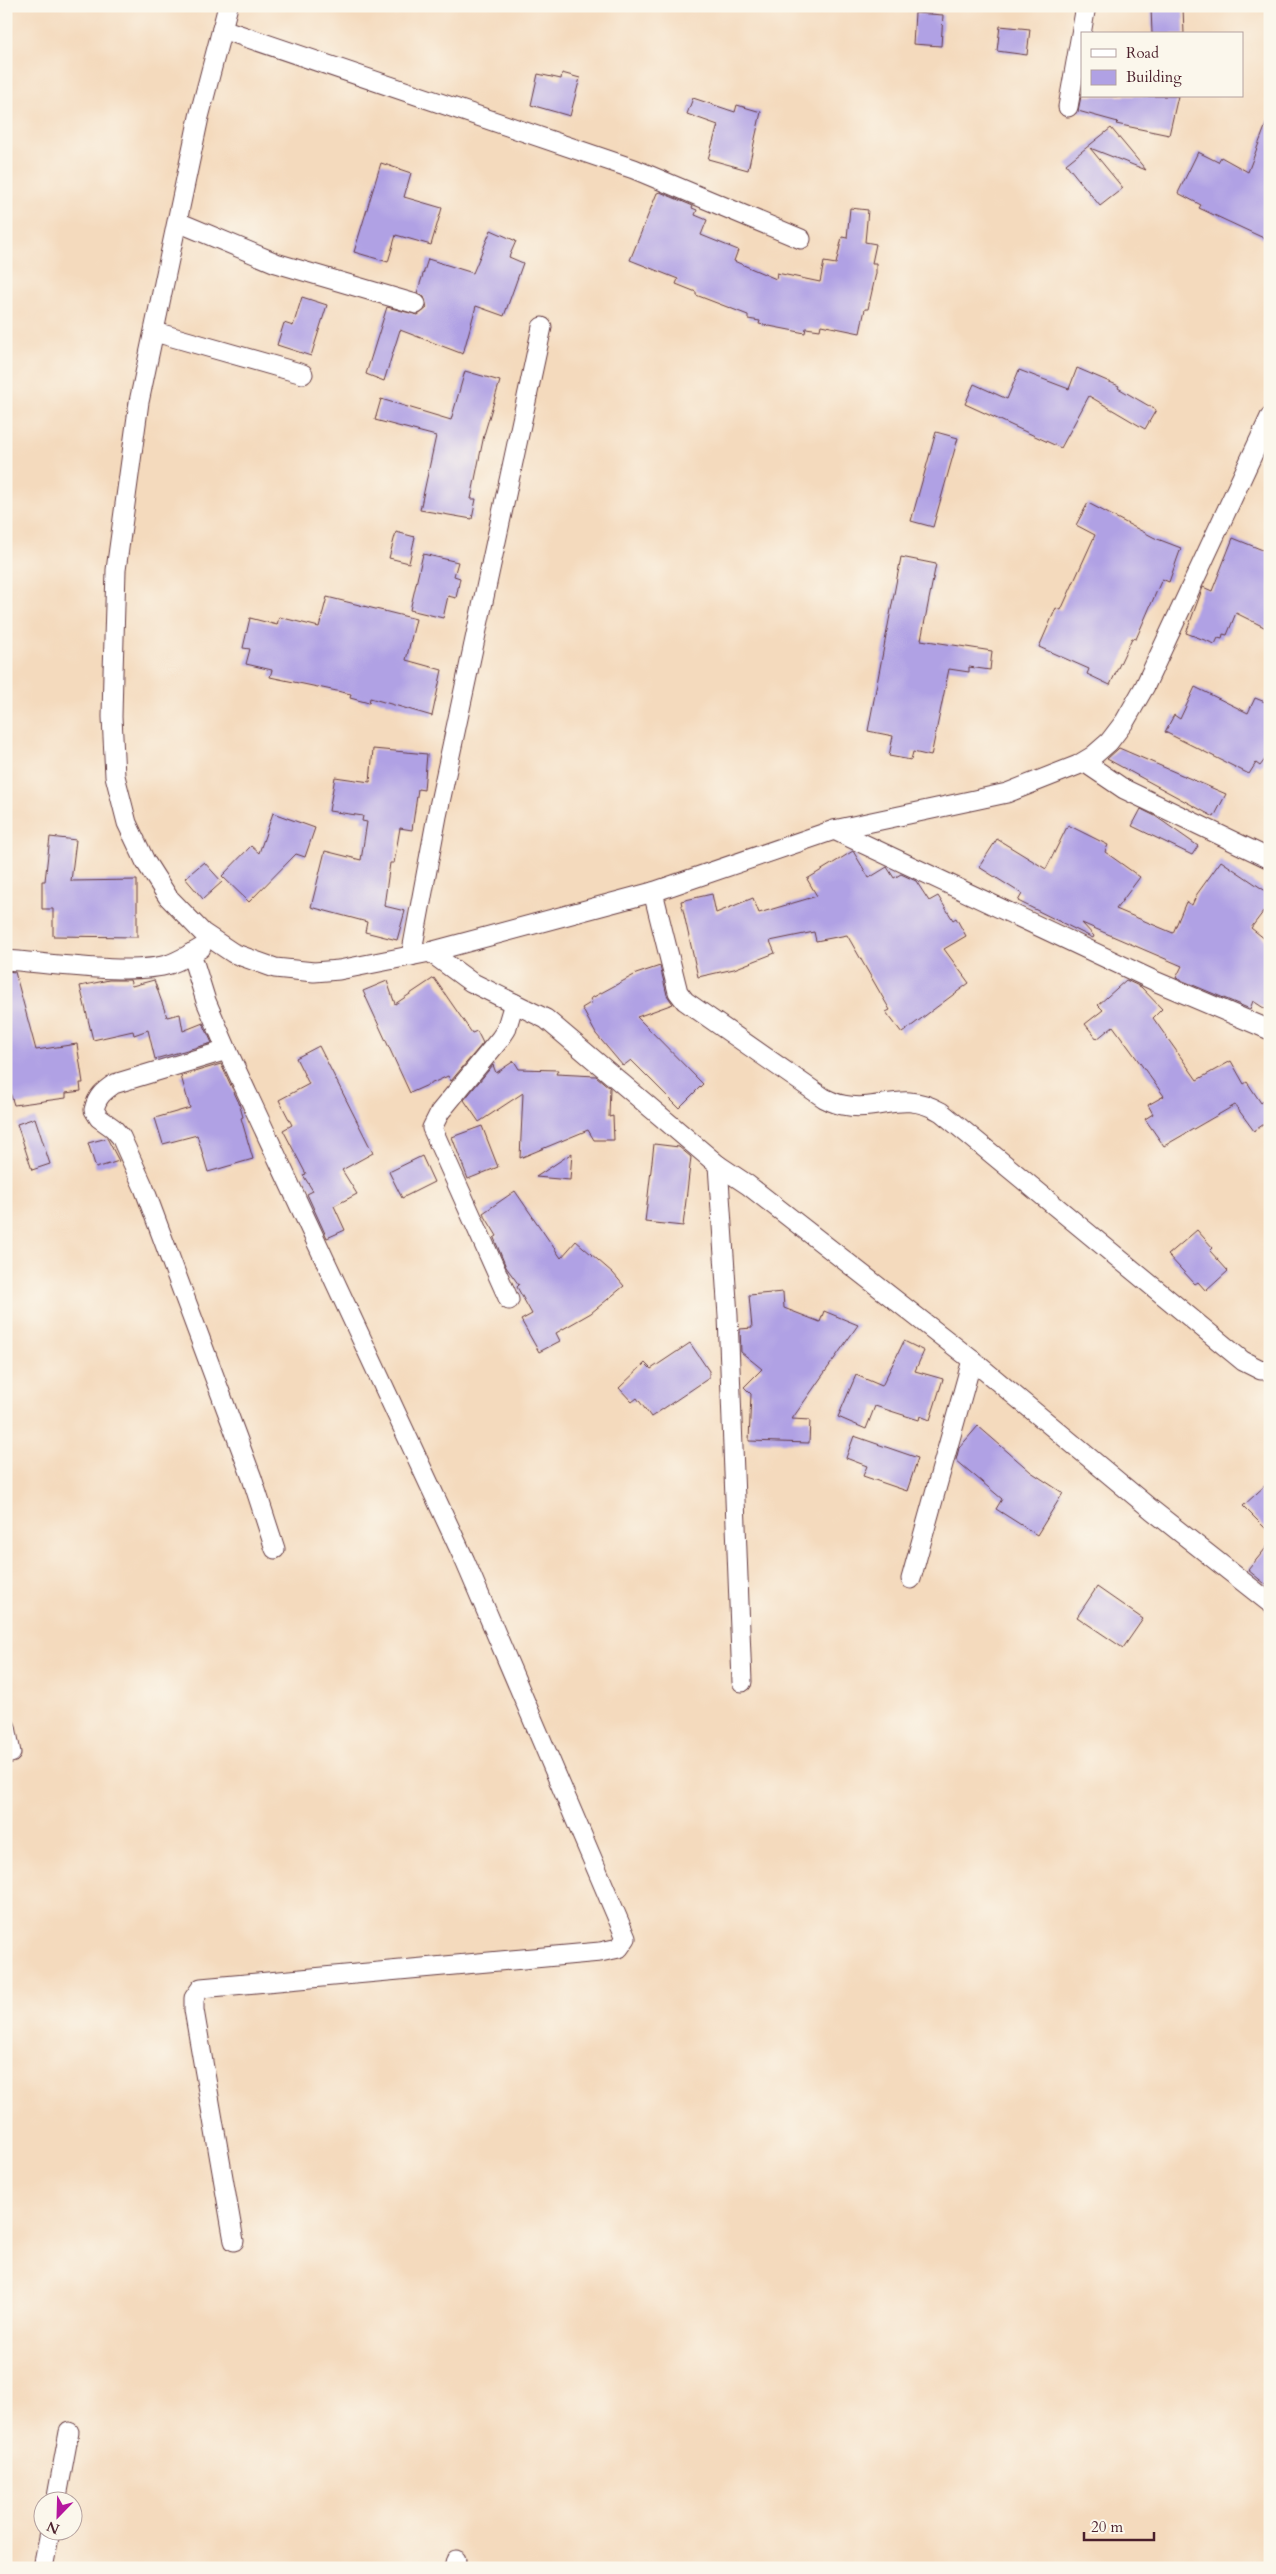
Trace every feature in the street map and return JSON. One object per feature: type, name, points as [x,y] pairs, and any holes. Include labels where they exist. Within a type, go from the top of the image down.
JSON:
[{"type":"street","points":[[228,6],[199,117],[139,402],[116,570],[112,717],[115,776],[127,823],[145,861],[168,897],[203,933],[233,953],[275,968],[314,972],[340,970],[430,952],[653,892],[834,830],[1007,794],[1084,762],[1109,742],[1125,721],[1145,686],[1270,417]]},
{"type":"street","points":[[1081,32],[1086,6]]},
{"type":"street","points":[[222,29],[634,169],[801,239]]},
{"type":"street","points":[[1068,107],[1081,34]]},
{"type":"street","points":[[178,222],[276,263],[416,304]]},
{"type":"street","points":[[411,956],[437,816],[542,327]]},
{"type":"street","points":[[155,332],[302,374]]},
{"type":"street","points":[[1084,762],[1124,789],[1270,859]]},
{"type":"street","points":[[834,830],[1157,982],[1270,1030]]},
{"type":"street","points":[[653,892],[678,992],[685,1001],[824,1098],[843,1105],[911,1101],[925,1103],[941,1112],[1243,1360],[1261,1370],[1270,1369]]},
{"type":"street","points":[[6,960],[129,968],[163,965],[214,941]]},
{"type":"street","points":[[430,952],[471,982],[546,1019],[568,1036],[612,1077],[718,1165],[748,1185],[972,1360],[1270,1604]]},
{"type":"street","points":[[191,953],[206,1001],[227,1050],[465,1561],[626,1938],[619,1948],[600,1952],[201,1988],[194,1998],[194,2010],[234,2242]]},
{"type":"street","points":[[509,1300],[432,1128],[440,1112],[506,1030],[514,1003]]},
{"type":"street","points":[[227,1050],[114,1084],[102,1092],[96,1101],[94,1114],[113,1128],[121,1137],[138,1172],[252,1478],[275,1549]]},
{"type":"street","points":[[718,1165],[728,1316],[742,1682]]},
{"type":"street","points":[[910,1579],[972,1360]]},
{"type":"street","points":[[6,1727],[11,1753]]},
{"type":"street","points":[[58,2492],[69,2432]]},
{"type":"street","points":[[43,2568],[48,2542]]},
{"type":"building","points":[[1151,7],[1183,7],[1184,32],[1152,32]]},
{"type":"building","points":[[915,13],[943,15],[941,46],[913,44]]},
{"type":"building","points":[[1000,26],[1030,29],[1027,55],[997,51]]},
{"type":"building","points":[[562,73],[580,78],[570,116],[531,105],[538,74],[561,79]]},
{"type":"building","points":[[1081,96],[1081,98],[1178,98],[1169,135],[1116,124],[1118,122],[1078,111]]},
{"type":"building","points":[[693,98],[735,112],[737,105],[761,112],[748,170],[708,159],[718,125],[687,114]]},
{"type":"building","points":[[1268,119],[1270,119],[1270,241],[1199,208],[1201,205],[1178,193],[1198,152],[1218,162],[1221,157],[1248,172]]},
{"type":"building","points":[[1111,128],[1146,170],[1090,148],[1123,188],[1100,206],[1066,164]]},
{"type":"building","points":[[381,163],[411,173],[404,197],[442,208],[431,245],[396,235],[388,262],[354,252]]},
{"type":"building","points":[[660,192],[693,206],[692,208],[697,210],[695,215],[707,220],[701,235],[738,250],[734,261],[776,279],[777,273],[820,282],[824,262],[836,264],[842,237],[847,238],[850,208],[868,210],[865,242],[876,244],[872,263],[876,263],[876,273],[868,309],[865,309],[860,333],[821,325],[820,330],[806,328],[805,333],[759,324],[760,321],[748,319],[748,315],[696,295],[696,292],[676,284],[678,279],[630,260],[657,193]]},
{"type":"building","points":[[491,230],[516,241],[509,257],[523,263],[504,316],[476,306],[463,354],[400,330],[384,381],[366,374],[387,307],[418,315],[427,308],[424,297],[417,293],[428,259],[473,273]]},
{"type":"building","points":[[302,297],[327,305],[311,356],[277,345],[284,323],[293,326]]},
{"type":"building","points":[[1077,368],[1119,386],[1118,388],[1156,410],[1145,429],[1089,396],[1061,448],[965,404],[974,384],[1007,399],[1019,370],[1069,389]]},
{"type":"building","points":[[465,371],[500,381],[484,435],[471,499],[476,499],[472,519],[420,510],[436,436],[375,420],[381,399],[451,420]]},
{"type":"building","points":[[936,432],[958,438],[933,527],[911,521]]},
{"type":"building","points":[[1088,503],[1155,538],[1181,548],[1169,582],[1162,579],[1136,639],[1132,638],[1110,685],[1087,674],[1089,669],[1039,647],[1056,608],[1061,610],[1095,535],[1076,525]]},
{"type":"building","points":[[396,532],[415,537],[409,563],[389,558]]},
{"type":"building","points":[[1233,538],[1270,553],[1270,630],[1236,613],[1227,635],[1223,634],[1222,639],[1218,638],[1215,644],[1186,633],[1203,587],[1212,591]]},
{"type":"building","points":[[423,554],[458,562],[454,576],[460,578],[456,598],[448,596],[443,618],[410,610]]},
{"type":"building","points":[[901,557],[936,564],[921,640],[992,651],[990,670],[969,667],[969,672],[949,669],[931,756],[913,752],[911,760],[889,756],[893,736],[868,731]]},
{"type":"building","points":[[327,597],[416,619],[406,660],[442,670],[432,716],[370,698],[369,703],[350,698],[351,694],[270,677],[272,670],[246,664],[250,649],[243,648],[250,618],[277,625],[279,617],[319,627]]},
{"type":"building","points":[[1195,687],[1248,713],[1255,698],[1270,704],[1270,753],[1260,766],[1256,763],[1249,774],[1165,732],[1174,715],[1180,719]]},
{"type":"building","points":[[1119,748],[1226,794],[1214,817],[1107,759]]},
{"type":"building","points":[[373,749],[427,754],[424,790],[418,789],[412,830],[400,828],[394,863],[390,863],[384,906],[405,911],[397,940],[365,932],[367,922],[311,907],[325,851],[361,860],[367,822],[362,821],[363,816],[329,811],[335,777],[370,782]]},
{"type":"building","points":[[1141,809],[1155,816],[1198,846],[1192,855],[1132,826]]},
{"type":"building","points":[[273,813],[315,828],[305,857],[296,854],[249,902],[222,876],[251,846],[259,853]]},
{"type":"building","points":[[1068,825],[1108,845],[1105,852],[1140,877],[1116,909],[1173,933],[1186,902],[1192,905],[1197,894],[1221,861],[1270,894],[1270,903],[1251,928],[1270,943],[1270,1012],[1253,1001],[1250,1009],[1176,978],[1182,966],[1082,923],[1094,936],[1093,938],[1018,901],[1022,894],[979,867],[997,839],[1046,869]]},
{"type":"building","points":[[50,837],[76,840],[71,881],[137,880],[137,937],[53,936],[53,909],[42,909],[42,881],[45,881]]},
{"type":"building","points":[[853,851],[869,878],[887,867],[894,878],[901,874],[916,881],[929,901],[938,896],[953,920],[956,918],[966,936],[944,949],[969,983],[902,1033],[886,1012],[890,1010],[847,935],[816,941],[814,932],[770,941],[775,953],[734,969],[698,977],[681,901],[712,894],[716,913],[753,898],[759,913],[817,896],[807,879]]},
{"type":"building","points":[[204,862],[222,882],[203,899],[185,878]]},
{"type":"building","points":[[660,966],[667,995],[673,1004],[637,1017],[703,1084],[679,1108],[631,1060],[623,1066],[596,1034],[582,1008],[592,1002],[590,999],[636,974]]},
{"type":"building","points":[[6,971],[15,972],[36,1050],[77,1044],[83,1083],[80,1083],[81,1091],[66,1093],[66,1098],[14,1105],[6,1080]]},
{"type":"building","points":[[434,978],[472,1033],[477,1031],[483,1043],[451,1081],[448,1076],[410,1093],[363,991],[387,981],[395,1004]]},
{"type":"building","points":[[109,980],[130,980],[132,986],[154,980],[167,1017],[180,1014],[183,1031],[203,1023],[212,1043],[155,1059],[148,1030],[134,1035],[133,1031],[93,1040],[80,986]]},
{"type":"building","points":[[1126,980],[1141,987],[1162,1009],[1153,1018],[1197,1080],[1231,1061],[1244,1084],[1247,1082],[1261,1103],[1270,1096],[1270,1120],[1254,1131],[1235,1105],[1164,1146],[1145,1119],[1153,1114],[1148,1105],[1164,1096],[1113,1026],[1097,1039],[1085,1024],[1103,1010],[1098,1005]]},
{"type":"building","points":[[319,1046],[373,1153],[342,1170],[357,1194],[334,1206],[345,1230],[327,1238],[307,1194],[313,1191],[303,1175],[306,1174],[283,1130],[292,1125],[279,1100],[309,1084],[296,1058]]},
{"type":"building","points":[[514,1061],[519,1069],[558,1070],[556,1074],[596,1076],[610,1088],[609,1117],[613,1116],[614,1140],[594,1140],[588,1130],[520,1158],[523,1093],[479,1122],[464,1100],[493,1065],[496,1073]]},
{"type":"building","points":[[221,1064],[239,1103],[243,1117],[241,1118],[253,1159],[208,1172],[197,1135],[163,1144],[155,1118],[190,1108],[181,1076]]},
{"type":"building","points":[[35,1118],[50,1164],[32,1170],[17,1124]]},
{"type":"building","points":[[482,1126],[498,1167],[468,1179],[452,1137]]},
{"type":"building","points":[[107,1138],[119,1161],[96,1168],[88,1143]]},
{"type":"building","points":[[654,1144],[679,1147],[691,1157],[683,1226],[645,1222]]},
{"type":"building","points":[[572,1153],[570,1180],[536,1177]]},
{"type":"building","points":[[422,1156],[434,1182],[402,1198],[389,1172]]},
{"type":"building","points":[[515,1191],[561,1258],[576,1241],[613,1273],[624,1286],[591,1313],[556,1333],[560,1341],[539,1352],[521,1320],[532,1314],[517,1287],[519,1285],[506,1267],[494,1238],[497,1236],[483,1213]]},
{"type":"building","points":[[1197,1230],[1213,1248],[1210,1251],[1228,1271],[1206,1291],[1198,1282],[1195,1284],[1168,1255]]},
{"type":"building","points":[[783,1292],[784,1308],[820,1322],[824,1311],[858,1325],[792,1419],[810,1420],[809,1443],[749,1441],[751,1394],[744,1387],[762,1369],[741,1352],[740,1329],[752,1328],[749,1295]]},
{"type":"building","points":[[904,1341],[924,1351],[915,1371],[943,1379],[930,1420],[920,1416],[919,1420],[875,1406],[866,1429],[838,1417],[856,1375],[882,1386]]},
{"type":"building","points":[[690,1343],[709,1371],[709,1378],[651,1417],[637,1398],[632,1402],[619,1388],[645,1363],[651,1369]]},
{"type":"building","points":[[978,1426],[1031,1472],[1063,1493],[1037,1535],[996,1509],[1002,1499],[956,1460],[959,1448]]},
{"type":"building","points":[[854,1436],[918,1458],[907,1491],[863,1476],[867,1466],[846,1458]]},
{"type":"building","points":[[1270,1481],[1270,1533],[1243,1506]]},
{"type":"building","points":[[1270,1543],[1270,1588],[1248,1570]]},
{"type":"building","points":[[1097,1587],[1143,1619],[1123,1648],[1077,1617]]}]
